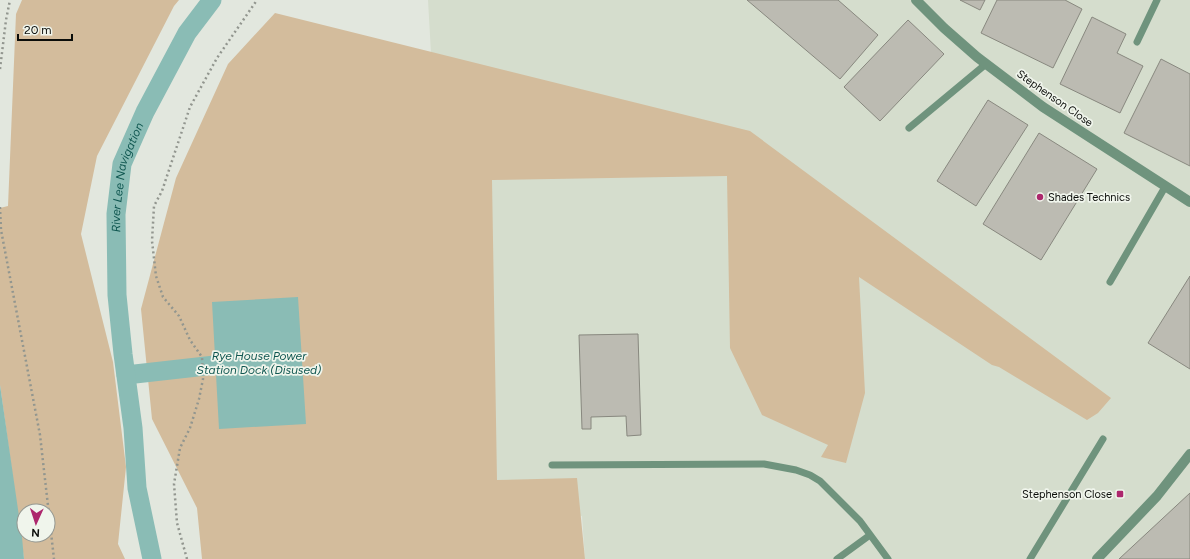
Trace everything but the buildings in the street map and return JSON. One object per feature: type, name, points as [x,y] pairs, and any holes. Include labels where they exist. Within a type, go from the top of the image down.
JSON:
[{"type":"street","name":"Stephenson Close","points":[[916,0],[944,28],[986,64],[1043,106],[1190,202]]},
{"type":"street","points":[[1097,559],[1157,496],[1190,454]]},
{"type":"lane","points":[[1137,42],[1157,0]]},
{"type":"lane","points":[[909,128],[986,64]]},
{"type":"lane","points":[[1110,282],[1165,187]]},
{"type":"lane","points":[[1030,559],[1103,439]]},
{"type":"lane","points":[[552,465],[764,464],[796,470],[810,475],[820,481],[860,520],[888,559]]},
{"type":"lane","points":[[837,559],[870,535]]},
{"type":"path","points":[[0,69],[10,0]]},
{"type":"path","points":[[187,559],[177,523],[174,484],[180,448],[190,428],[199,399],[203,379],[202,358],[190,340],[180,316],[163,297],[156,276],[152,241],[154,206],[162,191],[190,107],[218,58],[257,0]]},
{"type":"path","points":[[0,208],[1,230],[40,435],[54,559]]},
{"type":"shaded area","points":[[22,0],[179,0],[174,6],[97,156],[81,234],[113,362],[126,467],[118,544],[125,559],[24,559],[22,543],[56,543],[56,503],[16,503],[0,385],[0,208],[8,206],[16,14]]},
{"type":"shaded area","points":[[428,0],[1190,0],[1190,559],[585,559],[582,516],[456,497]]},
{"type":"shaded area","points":[[275,13],[750,131],[1111,398],[1098,413],[1087,420],[999,367],[992,365],[859,277],[865,393],[846,463],[821,457],[828,445],[762,415],[730,348],[727,176],[492,180],[497,480],[577,478],[585,559],[202,559],[197,508],[152,419],[141,309],[176,178],[228,64]]},
{"type":"water","name":"Rye House Power Station Dock (Disused)","points":[[298,297],[306,424],[219,429],[212,302]]},
{"type":"water","points":[[0,385],[17,503],[16,543],[23,543],[24,559],[0,559]]},
{"type":"waterway","name":"River Lee Navigation","points":[[152,559],[137,488],[133,428],[123,354],[117,295],[116,214],[122,164],[145,112],[187,33],[212,0]]},
{"type":"waterway","name":"River Lee Navigation","points":[[126,375],[215,365]]},
{"type":"place","name":"Shades Technics","points":[[1040,197]]},
{"type":"place","name":"Stephenson Close","points":[[1120,494]]}]
